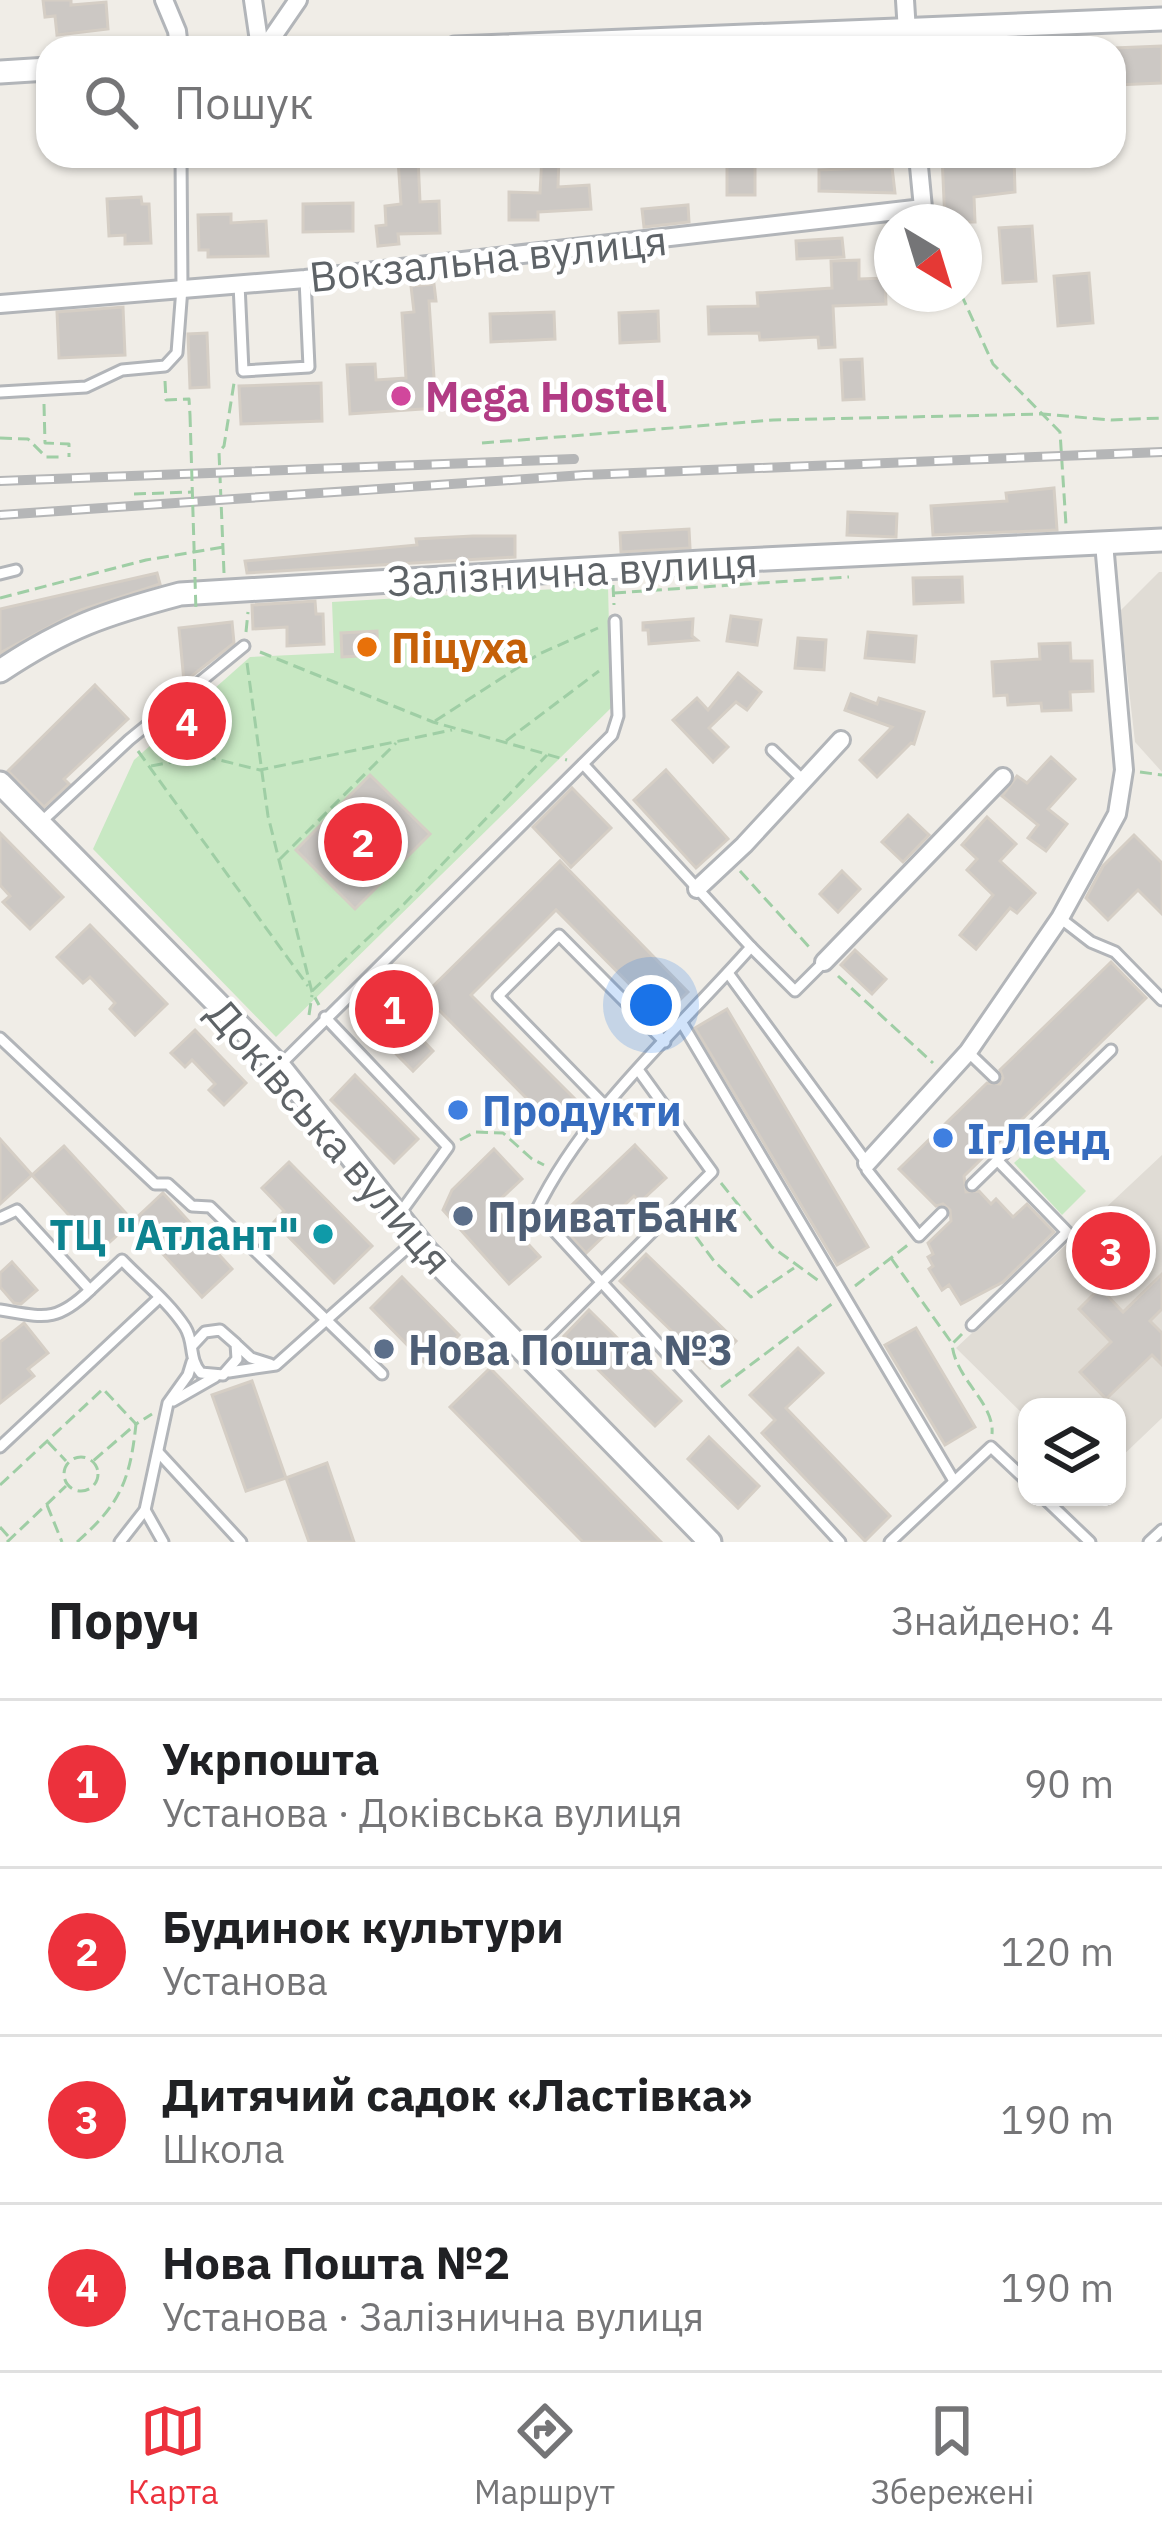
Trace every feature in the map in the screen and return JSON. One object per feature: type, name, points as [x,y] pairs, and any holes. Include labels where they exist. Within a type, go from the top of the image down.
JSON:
[{"type":"street","points":[[164,0],[178,36]]},
{"type":"street","points":[[253,0],[260,36]]},
{"type":"street","points":[[271,36],[298,0]]},
{"type":"street","points":[[904,0],[908,36]]},
{"type":"street","points":[[930,36],[1121,10],[1162,19]]},
{"type":"street","points":[[0,72],[36,69]]},
{"type":"street","name":"Вокзальна вулиця","points":[[0,304],[305,280],[922,208],[919,168]]},
{"type":"street","name":"Залізнична вулиця","points":[[0,671],[50,638],[100,615],[180,594],[1162,540]]},
{"type":"street","points":[[867,1163],[968,1052],[1060,918],[1117,814],[1124,770],[1104,543]]},
{"type":"street","points":[[697,889],[841,740]]},
{"type":"street","points":[[824,962],[1003,777]]},
{"type":"street","name":"Доківська вулиця","points":[[0,783],[279,1066],[417,1240],[710,1542]]},
{"type":"lane","points":[[0,392],[86,387],[122,370],[165,366],[177,353],[181,168]]},
{"type":"lane","points":[[238,284],[243,370],[309,367],[305,280]]},
{"type":"lane","points":[[0,574],[16,570]]},
{"type":"lane","points":[[279,1066],[612,735],[618,716],[615,621]]},
{"type":"lane","points":[[40,823],[130,740],[244,646]]},
{"type":"lane","points":[[772,751],[803,780]]},
{"type":"lane","points":[[583,764],[795,991],[824,962]]},
{"type":"lane","points":[[1060,918],[1090,942],[1115,952],[1161,998]]},
{"type":"lane","points":[[606,1107],[498,996],[559,935],[665,1042]]},
{"type":"lane","points":[[751,947],[606,1107],[556,1171],[536,1211],[840,1542]]},
{"type":"lane","points":[[728,973],[867,1163],[867,1170],[920,1235],[942,1213]]},
{"type":"lane","points":[[326,1017],[448,1147],[398,1216]]},
{"type":"lane","points":[[682,1023],[954,1481]]},
{"type":"lane","points":[[0,1038],[154,1184],[168,1184],[192,1206],[210,1207],[382,1374]]},
{"type":"lane","points":[[972,1184],[1035,1116],[1112,1050]]},
{"type":"lane","points":[[968,1052],[994,1077]]},
{"type":"lane","points":[[528,1356],[712,1172],[640,1071]]},
{"type":"lane","points":[[972,1325],[1067,1232],[997,1160]]},
{"type":"lane","points":[[0,1218],[17,1210],[89,1290]]},
{"type":"lane","points":[[168,1403],[229,1372],[276,1365],[417,1240]]},
{"type":"lane","points":[[0,1310],[39,1316],[68,1312],[122,1260],[182,1322],[192,1346],[188,1376],[168,1403],[145,1510],[120,1542]]},
{"type":"lane","points":[[0,1447],[159,1298]]},
{"type":"lane","points":[[182,1322],[227,1333],[251,1358],[276,1365]]},
{"type":"lane","points":[[192,1346],[212,1330]]},
{"type":"lane","points":[[229,1372],[237,1359],[236,1344]]},
{"type":"lane","points":[[192,1360],[201,1373],[215,1377]]},
{"type":"lane","points":[[890,1542],[991,1447],[1018,1472]]},
{"type":"lane","points":[[158,1452],[242,1542]]},
{"type":"lane","points":[[1052,1506],[1090,1542]]},
{"type":"lane","points":[[145,1510],[163,1542]]},
{"type":"lane","points":[[1149,1542],[1162,1530]]},
{"type":"path","points":[[970,312],[993,364],[1060,432],[1067,545]]},
{"type":"path","points":[[224,581],[219,452],[224,446],[231,387],[243,370]]},
{"type":"path","points":[[165,380],[166,400],[189,399],[196,612]]},
{"type":"path","points":[[44,390],[46,443],[69,444],[69,457]]},
{"type":"path","points":[[482,443],[773,420],[1043,414],[1111,420],[1162,418]]},
{"type":"path","points":[[0,438],[28,439],[46,457],[61,458]]},
{"type":"path","points":[[134,494],[192,492]]},
{"type":"path","points":[[135,503],[221,499]]},
{"type":"path","points":[[0,598],[146,560],[223,547]]},
{"type":"path","points":[[248,603],[244,646],[260,770],[312,992],[307,1035]]},
{"type":"path","points":[[433,722],[539,654],[615,621]]},
{"type":"path","points":[[244,646],[433,722],[583,764]]},
{"type":"path","points":[[505,742],[616,660]]},
{"type":"path","points":[[149,766],[203,756],[260,770],[458,729]]},
{"type":"path","points":[[130,740],[326,1017]]},
{"type":"path","points":[[279,860],[398,741]]},
{"type":"path","points":[[312,992],[548,754]]},
{"type":"path","points":[[729,859],[824,962],[947,1076]]},
{"type":"path","points":[[448,1147],[475,1132],[503,1133],[532,1160],[556,1171]]},
{"type":"path","points":[[712,1172],[772,1247],[796,1268],[844,1295]]},
{"type":"path","points":[[674,1208],[715,1262],[751,1297],[796,1268]]},
{"type":"path","points":[[706,1399],[920,1235]]},
{"type":"path","points":[[891,1258],[952,1344],[953,1363],[993,1422],[991,1447]]},
{"type":"path","points":[[952,1344],[972,1325]]},
{"type":"path","points":[[0,1485],[103,1389],[136,1424],[132,1467],[106,1516],[77,1542]]},
{"type":"path","points":[[93,1461],[168,1403]]},
{"type":"path","points":[[47,1441],[68,1463]]},
{"type":"path","points":[[77,1457],[93,1461],[98,1476],[94,1486],[83,1491],[68,1485],[64,1474],[68,1463],[77,1457]]},
{"type":"path","points":[[0,1527],[8,1540],[68,1485]]},
{"type":"path","points":[[47,1504],[62,1542]]},
{"type":"shaded area","points":[[1159,572],[1162,772],[1135,742],[1120,611]]},
{"type":"shaded area","points":[[1162,1155],[1162,1418],[1126,1452],[1126,1398],[1018,1398],[1018,1409],[956,1348]]},
{"type":"green space","points":[[608,586],[611,708],[276,1037],[93,849],[134,760],[250,657],[334,653],[332,602]]},
{"type":"green space","points":[[1037,1142],[1086,1191],[1062,1215],[1014,1163]]},
{"type":"building","points":[[43,0],[71,0],[71,5],[106,2],[108,29],[57,35],[55,16],[45,17]]},
{"type":"building","points":[[1162,46],[1162,83],[1126,85],[1126,48]]},
{"type":"building","points":[[399,168],[418,168],[420,202],[439,201],[440,233],[398,234],[399,244],[378,246],[376,226],[386,225],[385,206],[401,204]]},
{"type":"building","points":[[541,168],[559,168],[558,187],[589,185],[591,209],[538,212],[538,220],[509,220],[509,192],[540,193]]},
{"type":"building","points":[[727,168],[755,168],[755,195],[727,195]]},
{"type":"building","points":[[892,168],[895,193],[819,191],[819,170]]},
{"type":"building","points":[[943,168],[1014,168],[1015,192],[974,197],[974,204],[944,204]]},
{"type":"building","points":[[141,197],[142,204],[149,204],[151,243],[125,244],[125,235],[109,236],[107,199]]},
{"type":"building","points":[[353,203],[353,231],[303,232],[303,204]]},
{"type":"building","points":[[688,205],[689,222],[644,227],[642,209]]},
{"type":"building","points":[[231,214],[231,223],[266,221],[268,256],[208,257],[208,250],[199,250],[198,215]]},
{"type":"building","points":[[1032,226],[1036,281],[1003,283],[999,228]]},
{"type":"building","points":[[842,238],[844,257],[797,259],[796,241]]},
{"type":"building","points":[[859,260],[859,279],[874,278],[874,304],[833,306],[835,347],[819,348],[818,337],[760,340],[759,333],[709,334],[708,307],[758,306],[757,293],[832,288],[831,261]]},
{"type":"building","points":[[1089,273],[1093,323],[1058,326],[1054,276]]},
{"type":"building","points":[[434,284],[436,301],[429,301],[436,408],[350,414],[347,365],[375,364],[376,380],[406,378],[402,313],[414,312],[411,286]]},
{"type":"building","points":[[123,307],[125,355],[59,358],[57,312]]},
{"type":"building","points":[[658,311],[659,341],[620,343],[619,313]]},
{"type":"building","points":[[554,312],[555,339],[491,342],[490,314]]},
{"type":"building","points":[[207,333],[209,387],[190,388],[188,334]]},
{"type":"building","points":[[862,359],[864,399],[843,400],[841,360]]},
{"type":"building","points":[[321,383],[322,421],[241,424],[239,386]]},
{"type":"building","points":[[1054,488],[1057,530],[933,535],[931,506],[1007,501],[1006,493]]},
{"type":"building","points":[[848,512],[897,514],[896,537],[847,535]]},
{"type":"building","points":[[689,529],[690,548],[621,552],[620,533]]},
{"type":"building","points":[[515,536],[515,557],[247,573],[245,561],[417,545],[416,539]]},
{"type":"building","points":[[157,573],[160,584],[81,610],[0,653],[0,609]]},
{"type":"building","points":[[962,577],[963,602],[914,604],[913,578]]},
{"type":"building","points":[[315,601],[316,614],[323,614],[324,644],[287,646],[287,627],[253,629],[252,605]]},
{"type":"building","points":[[731,616],[761,620],[757,645],[727,641]]},
{"type":"building","points":[[693,619],[692,636],[697,640],[649,644],[648,630],[643,630],[643,623]]},
{"type":"building","points":[[232,622],[234,643],[184,682],[179,628]]},
{"type":"building","points":[[377,631],[378,655],[342,657],[341,633]]},
{"type":"building","points":[[868,632],[916,636],[914,662],[865,658]]},
{"type":"building","points":[[798,638],[826,640],[824,670],[795,668]]},
{"type":"building","points":[[1070,643],[1071,661],[1092,661],[1093,691],[1070,692],[1071,710],[1042,711],[1041,703],[1008,705],[1007,695],[994,696],[992,662],[1040,659],[1039,644]]},
{"type":"building","points":[[738,673],[761,692],[747,710],[736,702],[709,728],[728,747],[713,762],[673,720],[697,698],[708,710]]},
{"type":"building","points":[[95,685],[128,719],[64,779],[69,784],[44,807],[8,771]]},
{"type":"building","points":[[851,694],[924,712],[914,744],[877,777],[860,760],[892,727],[845,710]]},
{"type":"building","points":[[1051,757],[1075,779],[1048,809],[1067,824],[1046,851],[1028,838],[1038,825],[1002,796],[1017,776],[1027,783]]},
{"type":"building","points":[[666,770],[728,839],[696,868],[634,800]]},
{"type":"building","points":[[370,775],[430,834],[355,909],[296,850]]},
{"type":"building","points":[[572,788],[611,828],[571,867],[533,827]]},
{"type":"building","points":[[908,815],[929,835],[903,862],[882,842]]},
{"type":"building","points":[[987,817],[1016,844],[1000,861],[1035,893],[1017,913],[1010,908],[976,949],[960,935],[993,895],[967,870],[977,859],[962,845]]},
{"type":"building","points":[[0,833],[63,897],[30,929],[3,902],[10,896],[0,885]]},
{"type":"building","points":[[1134,835],[1162,863],[1162,914],[1138,890],[1108,920],[1086,898],[1103,866]]},
{"type":"building","points":[[560,861],[688,992],[662,1017],[556,910],[471,995],[576,1100],[552,1124],[435,1006],[412,1029],[433,1051],[413,1071],[354,1011],[396,968],[424,995]]},
{"type":"building","points":[[842,871],[860,889],[838,912],[820,894]]},
{"type":"building","points":[[90,925],[167,1004],[135,1035],[110,1009],[115,1003],[90,977],[83,983],[57,957]]},
{"type":"building","points":[[855,950],[886,979],[872,994],[841,965]]},
{"type":"building","points":[[1111,962],[1146,998],[964,1176],[966,1192],[979,1191],[991,1204],[996,1199],[1013,1217],[1027,1204],[1054,1232],[1003,1282],[961,1304],[949,1285],[942,1290],[929,1269],[933,1266],[928,1257],[933,1254],[928,1243],[951,1221],[950,1210],[943,1204],[936,1206],[899,1169],[987,1083],[1000,1084],[1000,1070]]},
{"type":"building","points":[[727,1009],[868,1247],[837,1265],[695,1028]]},
{"type":"building","points":[[195,1030],[246,1083],[224,1105],[209,1090],[215,1084],[192,1060],[185,1067],[171,1053]]},
{"type":"building","points":[[355,1075],[418,1139],[394,1163],[331,1100]]},
{"type":"building","points":[[0,1139],[32,1175],[0,1204]]},
{"type":"building","points":[[635,1145],[666,1178],[640,1202],[634,1196],[607,1222],[612,1228],[586,1253],[556,1220]]},
{"type":"building","points":[[64,1146],[133,1221],[101,1250],[32,1175]]},
{"type":"building","points":[[494,1149],[522,1179],[493,1206],[540,1257],[509,1284],[443,1210],[452,1190]]},
{"type":"building","name":"ТЦ \"Атлант\"","points":[[289,1162],[372,1246],[334,1283],[274,1222],[284,1211],[262,1188]]},
{"type":"building","points":[[163,1193],[232,1269],[202,1297],[133,1221]]},
{"type":"building","points":[[646,1254],[736,1341],[710,1368],[620,1281]]},
{"type":"building","points":[[12,1262],[37,1290],[21,1304],[14,1303],[0,1287],[0,1273]]},
{"type":"building","points":[[1162,1274],[1162,1309],[1150,1321],[1162,1333],[1162,1365],[1152,1355],[1105,1398],[1080,1372],[1111,1342],[1079,1309],[1100,1288],[1123,1312]]},
{"type":"building","points":[[402,1277],[459,1335],[428,1366],[371,1308]]},
{"type":"building","points":[[589,1310],[681,1401],[655,1426],[564,1336]]},
{"type":"building","points":[[24,1323],[48,1353],[28,1369],[34,1376],[0,1403],[0,1342]]},
{"type":"building","points":[[916,1328],[975,1427],[945,1445],[885,1345]]},
{"type":"building","points":[[798,1348],[823,1373],[786,1408],[890,1516],[865,1541],[762,1433],[775,1420],[750,1395]]},
{"type":"building","points":[[490,1368],[661,1542],[583,1542],[450,1407]]},
{"type":"building","points":[[252,1381],[286,1478],[246,1491],[212,1395]]},
{"type":"building","points":[[709,1437],[759,1486],[738,1508],[688,1459]]},
{"type":"building","points":[[327,1463],[354,1542],[309,1542],[286,1478]]},
{"type":"railway","points":[[0,515],[584,475],[1162,452]]},
{"type":"railway","points":[[0,481],[574,459]]},
{"type":"place","name":"Mega Hostel","points":[[401,396]]},
{"type":"place","name":"Піцуха","points":[[367,647]]},
{"type":"place","name":"Нова Пошта №2","points":[[187,721]]},
{"type":"place","name":"Будинок культури","points":[[363,842]]},
{"type":"place","name":"Укрпошта","points":[[394,1009]]},
{"type":"place","name":"Продукти","points":[[458,1110]]},
{"type":"place","name":"ІгЛенд","points":[[943,1138]]},
{"type":"place","name":"ПриватБанк","points":[[463,1216]]},
{"type":"place","name":"ТЦ \"Атлант\"","points":[[323,1234]]},
{"type":"place","name":"Дитячий садок «Ластівка»","points":[[1111,1251]]},
{"type":"place","name":"Нова Пошта №3","points":[[384,1349]]}]
